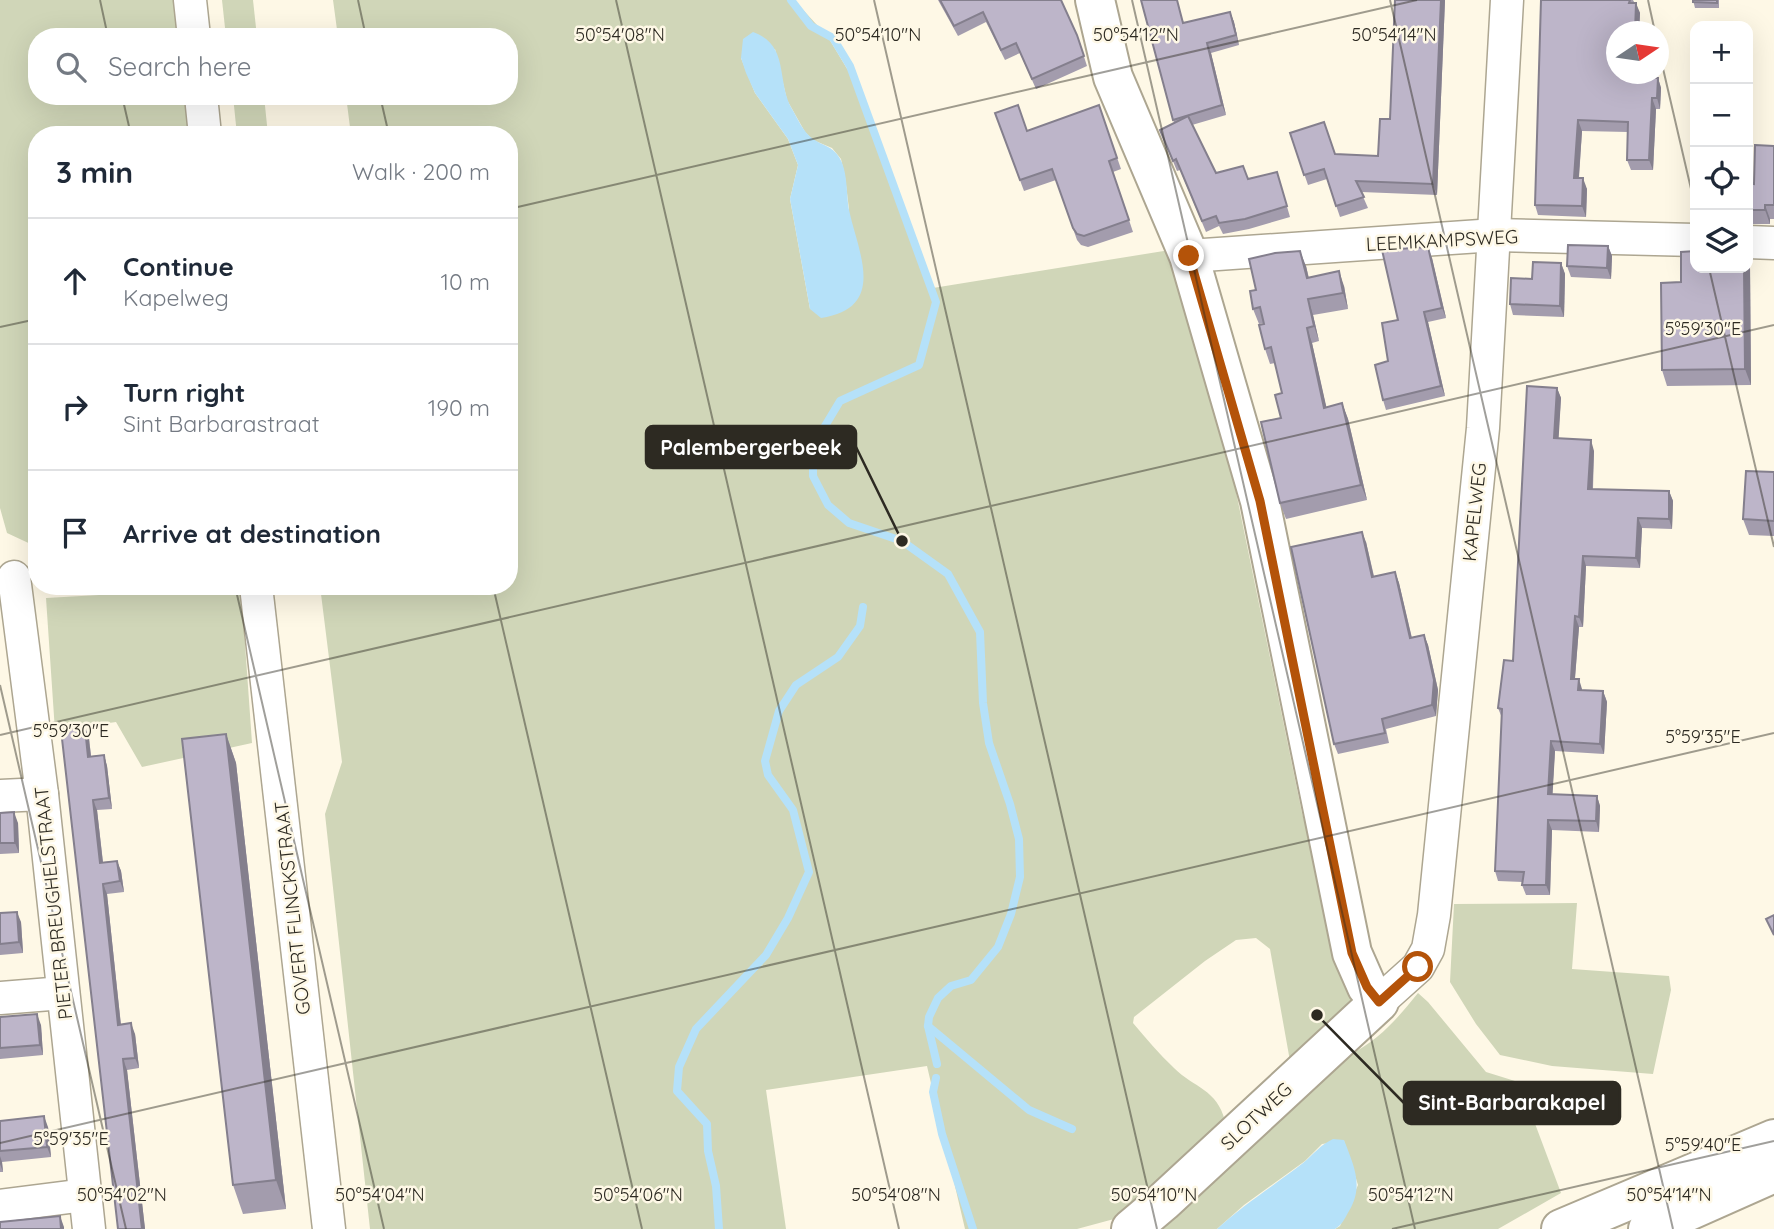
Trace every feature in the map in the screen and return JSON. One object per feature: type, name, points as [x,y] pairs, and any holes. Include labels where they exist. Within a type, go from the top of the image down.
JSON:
[{"type":"street","points":[[190,0],[193,28]]},
{"type":"street","points":[[1096,0],[1113,77],[1189,256],[1260,501],[1352,953],[1367,987],[1379,1002]]},
{"type":"street","name":"KAPELWEG","points":[[1379,1002],[1418,967],[1428,948],[1434,915],[1483,428],[1496,235],[1507,0]]},
{"type":"street","points":[[202,105],[204,126]]},
{"type":"street","name":"LEEMKAMPSWEG","points":[[1189,256],[1496,235],[1690,240]]},
{"type":"street","points":[[1753,242],[1774,243]]},
{"type":"street","name":"PIETER BREUGHELSTRAAT","points":[[17,577],[89,1229]]},
{"type":"street","name":"GOVERT FLINCKSTRAAT","points":[[257,595],[329,1229]]},
{"type":"street","points":[[0,796],[41,794]]},
{"type":"street","points":[[0,998],[63,993]]},
{"type":"street","name":"SLOTWEG","points":[[1131,1229],[1379,1002]]},
{"type":"street","points":[[1561,1229],[1774,1139]]},
{"type":"street","points":[[1648,1229],[1774,1173]]},
{"type":"street","points":[[0,1206],[86,1195]]},
{"type":"green space","points":[[0,0],[176,0],[181,28],[28,28],[28,105],[189,105],[190,126],[28,126],[28,543],[7,533],[0,508]]},
{"type":"green space","points":[[222,0],[253,0],[256,28],[225,28]]},
{"type":"green space","points":[[333,0],[794,0],[828,37],[852,77],[933,288],[1170,250],[1220,414],[1302,813],[1323,886],[1375,979],[1290,1061],[1270,949],[1256,938],[1236,940],[1134,1017],[1133,1023],[1163,1057],[1182,1075],[1211,1095],[1225,1121],[1114,1219],[1077,1229],[965,1229],[927,1066],[766,1090],[786,1229],[370,1229],[325,814],[342,762],[321,595],[518,595],[518,126],[350,126],[347,105],[518,105],[518,28],[337,28]],"holes":[[[775,49],[787,100],[805,132],[813,140],[832,148],[841,159],[849,209],[810,309],[790,199],[798,165],[788,139],[755,93],[741,58]]]},
{"type":"green space","points":[[234,105],[265,105],[267,126],[236,126]]},
{"type":"green space","points":[[99,595],[242,595],[252,743],[142,767],[116,722],[55,731],[46,598]]},
{"type":"green space","points":[[1577,903],[1572,969],[1669,976],[1671,990],[1653,1074],[1552,1066],[1500,1055],[1476,1024],[1450,982],[1454,904]]},
{"type":"green space","points":[[1418,993],[1486,1072],[1515,1081],[1571,1081],[1576,1110],[1534,1121],[1561,1193],[1498,1229],[1335,1229],[1340,1226],[1358,1185],[1344,1141],[1322,1144],[1305,1161],[1244,1205],[1217,1229],[1144,1229],[1350,1055],[1379,1035]]},
{"type":"water","points":[[753,32],[765,38],[777,55],[787,98],[804,129],[813,139],[836,153],[844,169],[849,210],[862,260],[862,291],[855,303],[842,312],[821,318],[810,309],[790,199],[798,165],[788,139],[755,93],[741,58],[743,39]]},
{"type":"water","points":[[1333,1139],[1344,1140],[1357,1184],[1354,1202],[1345,1219],[1335,1229],[1217,1229],[1321,1147]]},
{"type":"building","points":[[940,0],[1061,0],[1084,56],[1032,79],[1016,43],[1001,50],[983,12],[954,26]]},
{"type":"building","points":[[1141,0],[1177,0],[1183,23],[1230,12],[1236,35],[1207,43],[1222,105],[1173,120]]},
{"type":"building","points":[[1395,0],[1441,0],[1433,184],[1356,181],[1364,197],[1336,206],[1324,169],[1304,175],[1290,133],[1324,122],[1335,154],[1378,156],[1380,119],[1390,119]]},
{"type":"building","points":[[1541,0],[1630,0],[1629,3],[1636,3],[1635,21],[1606,21],[1606,84],[1658,84],[1657,98],[1652,98],[1649,160],[1627,160],[1628,122],[1578,120],[1574,178],[1583,178],[1582,206],[1535,205]]},
{"type":"building","points":[[1717,0],[1717,3],[1693,2]]},
{"type":"building","points":[[1018,105],[1027,131],[1099,105],[1117,158],[1109,161],[1129,220],[1084,236],[1077,234],[1052,169],[1020,180],[995,113]]},
{"type":"building","points":[[1188,116],[1216,173],[1243,166],[1248,179],[1277,172],[1287,206],[1245,219],[1219,223],[1216,216],[1202,221],[1176,159],[1173,161],[1160,130]]},
{"type":"building","points":[[1755,145],[1774,146],[1774,205],[1765,205],[1765,210],[1753,210]]},
{"type":"building","points":[[1568,245],[1608,246],[1607,268],[1567,266]]},
{"type":"building","points":[[1428,247],[1442,308],[1424,312],[1441,386],[1383,400],[1375,365],[1388,361],[1382,323],[1398,320],[1382,250]]},
{"type":"building","points":[[1300,251],[1307,278],[1339,271],[1343,293],[1308,299],[1314,326],[1307,328],[1324,408],[1342,403],[1361,485],[1280,503],[1261,422],[1281,418],[1275,395],[1282,393],[1271,347],[1265,349],[1259,325],[1264,324],[1260,307],[1253,309],[1250,291],[1256,290],[1249,259]]},
{"type":"building","points":[[1690,251],[1690,273],[1744,273],[1745,369],[1662,370],[1661,283],[1681,282],[1681,252]]},
{"type":"building","points":[[1533,262],[1561,263],[1560,306],[1510,304],[1511,278],[1532,279]]},
{"type":"building","points":[[1527,386],[1557,388],[1554,438],[1591,440],[1588,489],[1669,491],[1669,519],[1638,518],[1636,558],[1583,556],[1579,617],[1575,616],[1571,679],[1579,679],[1578,690],[1603,691],[1600,744],[1551,741],[1548,794],[1597,796],[1596,821],[1548,820],[1546,885],[1522,885],[1524,872],[1495,871],[1502,709],[1498,708],[1504,660],[1513,661]]},
{"type":"building","points":[[1746,471],[1774,472],[1774,521],[1743,519]]},
{"type":"building","points":[[1362,532],[1372,577],[1395,572],[1410,638],[1424,635],[1434,680],[1432,705],[1382,719],[1385,733],[1334,744],[1291,547]]},
{"type":"building","points":[[85,728],[88,757],[104,755],[109,798],[93,800],[100,863],[117,861],[120,881],[103,884],[118,1025],[131,1023],[135,1058],[123,1059],[142,1229],[118,1229],[61,730]]},
{"type":"building","points":[[226,734],[276,1180],[233,1185],[182,739]]},
{"type":"building","points":[[14,812],[15,843],[0,843],[0,813]]},
{"type":"building","points":[[17,912],[19,942],[0,944],[0,913]]},
{"type":"building","points":[[1774,915],[1774,935],[1766,919]]},
{"type":"building","points":[[37,1014],[40,1045],[0,1048],[0,1017]]},
{"type":"building","points":[[44,1116],[47,1147],[0,1151],[0,1121]]},
{"type":"building","points":[[60,1216],[61,1229],[0,1229],[0,1222]]},
{"type":"waterway","points":[[791,0],[811,26],[833,38],[850,66],[936,302],[919,365],[840,401],[813,446],[813,476],[828,505],[849,523],[902,541],[948,574],[980,632],[983,703],[989,743],[1019,839],[1020,877],[1011,914],[998,947],[971,980],[951,986],[938,998],[929,1017],[928,1026],[937,1064]]},
{"type":"waterway","points":[[719,1229],[707,1124],[677,1091],[679,1067],[696,1029],[766,955],[788,918],[809,872],[793,810],[768,775],[765,761],[779,711],[796,685],[838,657],[860,626],[863,607]]},
{"type":"waterway","points":[[928,1026],[1029,1110],[1072,1129]]},
{"type":"waterway","points":[[936,1078],[933,1092],[942,1134],[973,1229]]},
{"type":"place","name":"Palembergerbeek","points":[[902,541]]},
{"type":"place","name":"Sint-Barbarakapel","points":[[1317,1015]]},
{"type":"route","points":[[1189,256],[1260,501],[1352,953],[1367,987],[1379,1002],[1418,967]]}]
